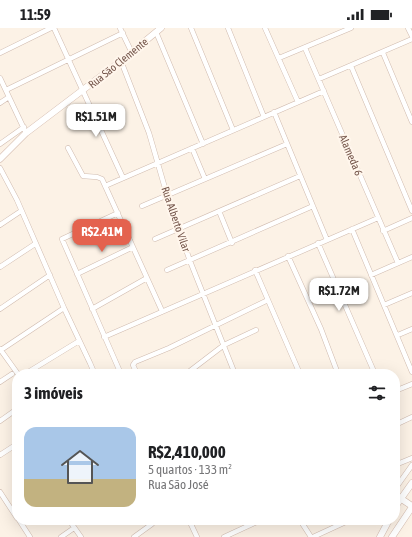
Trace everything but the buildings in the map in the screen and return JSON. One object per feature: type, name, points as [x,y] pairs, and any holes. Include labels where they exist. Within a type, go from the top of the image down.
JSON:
[{"type":"main road","name":"Rua São Clemente","points":[[0,158],[25,130],[81,92],[132,53],[159,30]]},
{"type":"main road","points":[[400,525],[412,506],[400,498],[412,483]]},
{"type":"main road","points":[[380,537],[386,525]]},
{"type":"main road","points":[[392,537],[400,525]]},
{"type":"street","points":[[0,53],[52,28],[123,178]]},
{"type":"street","points":[[120,28],[132,53]]},
{"type":"street","points":[[191,28],[234,130]]},
{"type":"street","points":[[228,28],[264,116]]},
{"type":"street","points":[[266,28],[298,102]]},
{"type":"street","points":[[278,58],[351,28]]},
{"type":"street","points":[[408,28],[412,36]]},
{"type":"street","points":[[159,30],[203,144]]},
{"type":"street","points":[[6,90],[123,33]]},
{"type":"street","points":[[319,79],[383,53],[412,39]]},
{"type":"street","name":"Alameda 6","points":[[305,48],[398,263]]},
{"type":"street","points":[[383,53],[412,122]]},
{"type":"street","name":"Rua Alberto Vilar","points":[[121,61],[146,126],[178,229],[233,369]]},
{"type":"street","points":[[351,66],[412,211]]},
{"type":"street","points":[[0,78],[25,130],[0,144]]},
{"type":"street","points":[[105,186],[324,91]]},
{"type":"street","points":[[0,103],[9,97]]},
{"type":"street","points":[[274,112],[326,240]]},
{"type":"street","points":[[142,206],[287,144]]},
{"type":"street","points":[[68,148],[84,176],[100,178],[105,186],[162,311]]},
{"type":"street","points":[[192,148],[205,179]]},
{"type":"street","points":[[0,168],[93,369]]},
{"type":"street","points":[[155,239],[300,176]]},
{"type":"street","points":[[167,270],[232,243],[313,206]]},
{"type":"street","points":[[0,225],[21,211]]},
{"type":"street","points":[[219,211],[232,243]]},
{"type":"street","points":[[118,213],[62,239],[119,369]]},
{"type":"street","points":[[104,337],[255,270],[378,218]]},
{"type":"street","points":[[383,231],[412,218]]},
{"type":"street","points":[[352,229],[398,335],[411,369]]},
{"type":"street","points":[[318,243],[373,369]]},
{"type":"street","points":[[0,267],[36,244]]},
{"type":"street","points":[[77,274],[133,247]]},
{"type":"street","points":[[288,256],[336,369]]},
{"type":"street","points":[[371,275],[412,257]]},
{"type":"street","points":[[255,270],[298,369]]},
{"type":"street","points":[[0,309],[50,275]]},
{"type":"street","points":[[92,309],[147,278]]},
{"type":"street","points":[[384,305],[412,293]]},
{"type":"street","points":[[135,369],[133,365],[135,362],[268,300]]},
{"type":"street","points":[[14,369],[0,350],[64,308]]},
{"type":"street","points":[[398,335],[412,329]]},
{"type":"street","points":[[193,369],[224,345],[256,330]]},
{"type":"street","points":[[33,369],[79,341]]},
{"type":"street","points":[[0,382],[12,374]]},
{"type":"street","points":[[400,389],[412,384]]},
{"type":"street","points":[[0,419],[12,412]]},
{"type":"street","points":[[400,423],[412,417]]},
{"type":"street","points":[[0,455],[12,447]]},
{"type":"street","points":[[400,463],[412,458]]},
{"type":"street","points":[[400,482],[412,465]]},
{"type":"street","points":[[0,492],[12,510]]},
{"type":"street","points":[[22,525],[30,537]]},
{"type":"street","points":[[72,525],[81,537]]},
{"type":"street","points":[[134,537],[151,525]]},
{"type":"street","points":[[191,525],[197,537]]},
{"type":"street","points":[[224,537],[250,525]]},
{"type":"street","points":[[304,525],[312,537],[339,525]]},
{"type":"street","points":[[61,537],[74,528]]}]
